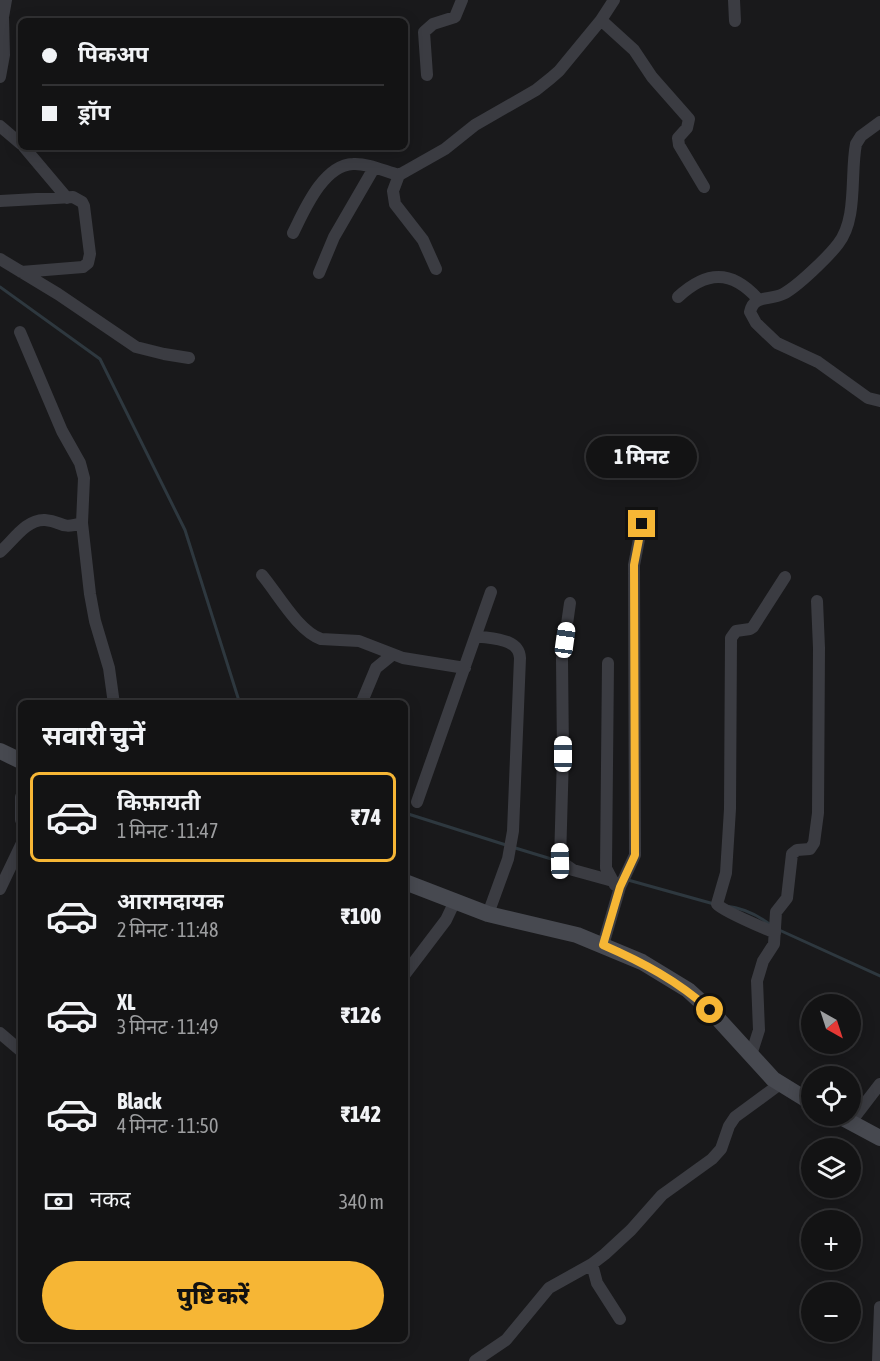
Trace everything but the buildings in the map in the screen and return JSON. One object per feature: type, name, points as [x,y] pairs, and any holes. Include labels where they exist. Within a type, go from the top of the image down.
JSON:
[{"type":"street","points":[[0,77],[4,55],[3,17],[6,0]]},
{"type":"street","points":[[427,75],[424,32],[433,24],[455,17],[462,0]]},
{"type":"street","points":[[436,269],[423,240],[395,204],[393,190],[399,175],[445,149],[484,119],[536,90],[559,71],[601,20],[614,0]]},
{"type":"street","points":[[734,0],[735,21]]},
{"type":"street","points":[[601,20],[634,50],[652,77],[689,118],[687,128],[678,138],[679,145],[704,187]]},
{"type":"street","points":[[880,122],[861,136],[856,144],[848,226],[839,243],[786,292],[758,299],[750,309],[751,316],[772,339],[818,363],[868,398],[880,401]]},
{"type":"street","points":[[0,126],[18,142]]},
{"type":"street","points":[[26,150],[67,198]]},
{"type":"street","points":[[293,233],[319,187],[345,165],[374,168],[399,175]]},
{"type":"street","points":[[319,273],[334,237],[374,168]]},
{"type":"street","points":[[0,201],[67,198],[77,199],[84,206],[90,254],[88,263],[83,267],[21,272]]},
{"type":"street","points":[[0,259],[136,346],[189,358]]},
{"type":"street","points":[[678,297],[696,282],[716,277],[741,283],[758,299]]},
{"type":"street","points":[[20,332],[62,431],[80,464],[84,478],[82,523],[95,621],[109,668],[113,700]]},
{"type":"street","points":[[0,552],[23,529],[37,521],[47,520],[66,527],[82,523]]},
{"type":"street","points":[[603,945],[616,886],[635,855],[634,565],[642,524]]},
{"type":"street","points":[[262,575],[311,634],[321,639],[359,641],[392,655],[465,668]]},
{"type":"street","points":[[775,933],[739,915],[722,910],[717,904],[726,873],[730,809],[731,638],[736,631],[753,627],[785,577]]},
{"type":"street","points":[[417,802],[491,592]]},
{"type":"street","points":[[751,1055],[759,1030],[757,981],[760,969],[774,944],[776,912],[789,892],[792,854],[797,850],[812,848],[815,835],[818,813],[817,601]]},
{"type":"street","points":[[570,603],[562,658],[563,754],[560,861],[573,870],[616,886]]},
{"type":"street","points":[[476,636],[513,643],[520,650],[512,841],[508,859],[488,914]]},
{"type":"street","points":[[363,700],[376,668],[392,655]]},
{"type":"street","points":[[608,663],[606,868],[616,886]]},
{"type":"street","points":[[0,751],[18,759]]},
{"type":"street","points":[[0,889],[18,851]]},
{"type":"street","points":[[408,883],[488,914],[577,935],[642,962],[688,990],[780,1084],[801,1096]]},
{"type":"street","points":[[408,970],[446,920],[455,901]]},
{"type":"street","points":[[0,1034],[18,1049]]},
{"type":"street","points":[[476,1361],[506,1340],[549,1288],[592,1264],[631,1230],[662,1195],[712,1159],[721,1149],[729,1126],[735,1117],[780,1084]]},
{"type":"street","points":[[861,1103],[880,1084]]},
{"type":"street","points":[[858,1126],[880,1138]]},
{"type":"street","points":[[592,1264],[597,1283],[621,1319]]},
{"type":"street","points":[[878,1361],[880,1307]]},
{"type":"waterway","points":[[0,287],[100,359],[185,530],[239,700]]},
{"type":"waterway","points":[[408,814],[506,845]]},
{"type":"waterway","points":[[512,847],[558,861]]},
{"type":"waterway","points":[[628,880],[714,904]]},
{"type":"waterway","points":[[726,906],[739,908],[772,926]]},
{"type":"waterway","points":[[777,929],[880,976]]},
{"type":"route","points":[[642,524],[634,565],[635,855],[620,887],[603,945],[642,962],[688,990],[710,1010]]}]
